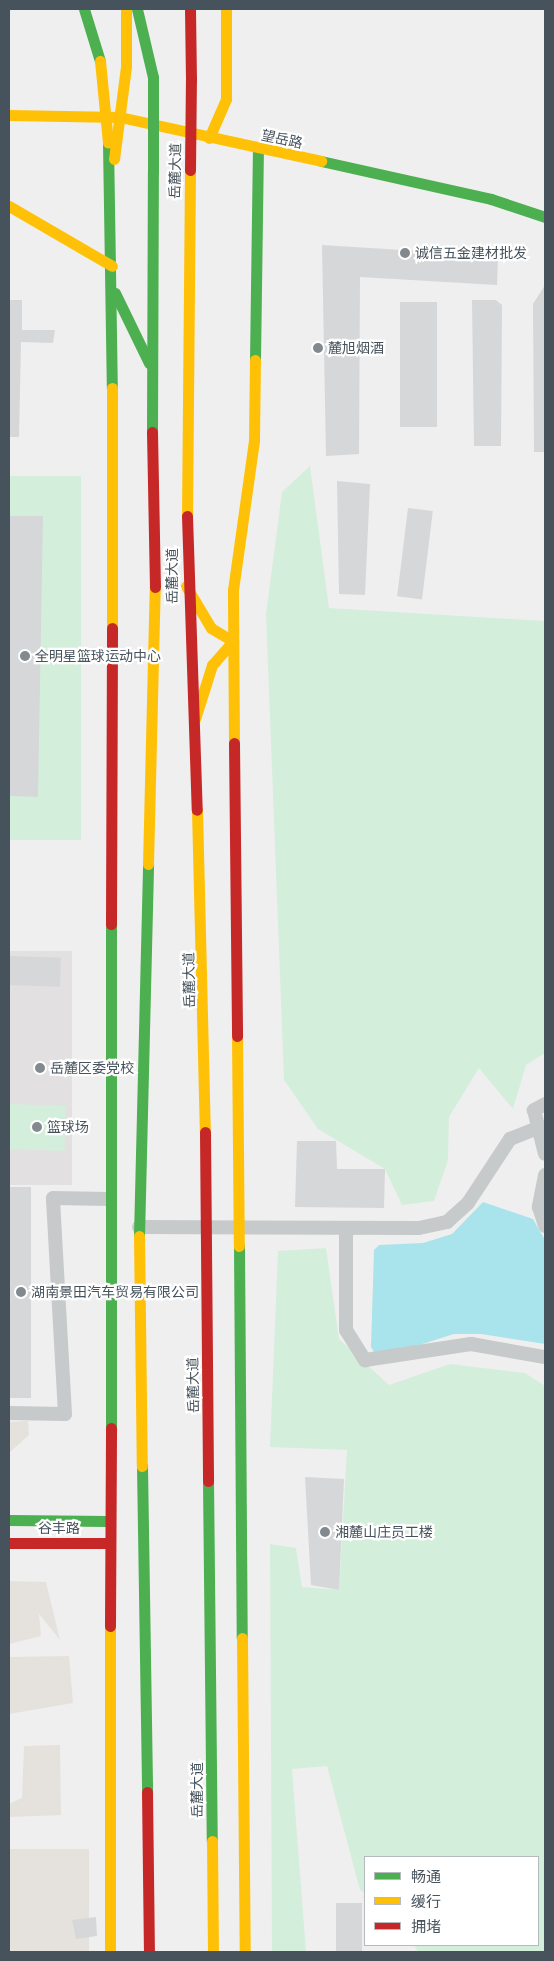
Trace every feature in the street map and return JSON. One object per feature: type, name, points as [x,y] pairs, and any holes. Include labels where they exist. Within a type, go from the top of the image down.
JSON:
[{"type":"main road","points":[[84,9],[100,61],[112,172],[108,1521],[110,1952]]},
{"type":"main road","points":[[112,172],[120,116],[126,9]]},
{"type":"main road","points":[[137,9],[153,77]]},
{"type":"main road","name":"岳麓大道","points":[[149,1952],[138,1227],[155,612],[151,368],[153,77],[151,9]]},
{"type":"main road","name":"岳麓大道","points":[[190,9],[186,586],[203,936],[213,1952]]},
{"type":"main road","points":[[209,138],[226,99],[226,9]]},
{"type":"main road","name":"望岳路","points":[[9,115],[120,116],[258,149],[491,199],[545,217]]},
{"type":"main road","points":[[245,1952],[233,590],[254,440],[258,149]]},
{"type":"main road","points":[[9,206],[112,266]]},
{"type":"main road","points":[[112,287],[151,368]]},
{"type":"main road","points":[[186,586],[211,628],[233,641]]},
{"type":"main road","points":[[192,727],[212,665],[233,641]]},
{"type":"main road","name":"谷丰路","points":[[9,1520],[108,1521]]},
{"type":"main road","name":"谷丰路","points":[[9,1543],[108,1543]]},
{"type":"street","points":[[545,1104],[534,1110],[545,1154]]},
{"type":"street","points":[[138,1227],[239,1231],[419,1228],[447,1222],[468,1203],[510,1139],[537,1128]]},
{"type":"street","points":[[545,1175],[539,1207],[545,1226]]},
{"type":"street","points":[[9,1413],[65,1414],[53,1198],[109,1199]]},
{"type":"street","points":[[346,1229],[346,1330],[365,1360],[471,1344],[545,1357]]},
{"type":"shaded area","name":"岳麓区委党校","points":[[9,951],[72,951],[72,1185],[9,1185]]},
{"type":"shaded area","points":[[28,1421],[29,1435],[9,1453],[9,1422]]},
{"type":"shaded area","points":[[9,1581],[46,1582],[60,1640],[39,1614],[41,1636],[9,1644]]},
{"type":"shaded area","points":[[69,1656],[73,1703],[9,1714],[9,1657]]},
{"type":"shaded area","points":[[60,1745],[61,1815],[9,1817],[9,1804],[22,1798],[24,1746]]},
{"type":"shaded area","points":[[9,1849],[89,1849],[89,1952],[9,1952]]},
{"type":"green space","points":[[310,466],[329,608],[545,621],[545,1053],[526,1065],[513,1109],[479,1068],[449,1117],[448,1160],[434,1201],[402,1205],[385,1169],[318,1129],[284,1080],[266,614],[282,492]]},
{"type":"green space","points":[[9,476],[81,476],[81,840],[9,840]]},
{"type":"green space","name":"篮球场","points":[[9,1104],[66,1106],[64,1151],[9,1149]]},
{"type":"green space","points":[[326,1248],[339,1339],[389,1385],[450,1364],[525,1373],[545,1386],[545,1952],[418,1952],[415,1946],[539,1946],[539,1856],[364,1856],[364,1892],[360,1890],[327,1766],[292,1769],[306,1952],[272,1952],[270,1544],[296,1548],[302,1587],[339,1590],[347,1450],[270,1447],[278,1251]]},
{"type":"water","points":[[483,1202],[533,1219],[545,1240],[545,1344],[481,1334],[454,1334],[381,1357],[376,1355],[371,1347],[374,1250],[379,1245],[423,1243],[452,1234]]},
{"type":"building","points":[[322,245],[498,256],[497,285],[360,277],[359,454],[326,456]]},
{"type":"building","points":[[545,285],[545,452],[534,452],[533,304]]},
{"type":"building","points":[[9,300],[22,300],[22,330],[55,330],[53,343],[21,342],[19,437],[9,437]]},
{"type":"building","points":[[472,300],[496,300],[502,305],[501,446],[474,446]]},
{"type":"building","points":[[400,302],[437,302],[437,427],[400,427]]},
{"type":"building","points":[[337,481],[370,484],[365,595],[339,594]]},
{"type":"building","points":[[408,508],[433,511],[422,599],[397,596]]},
{"type":"building","name":"全明星篮球运动中心","points":[[9,516],[43,516],[38,797],[9,796]]},
{"type":"building","points":[[9,956],[61,958],[60,987],[9,985]]},
{"type":"building","points":[[297,1141],[336,1141],[337,1169],[385,1169],[384,1208],[295,1207]]},
{"type":"building","name":"湖南景田汽车贸易有限公司","points":[[9,1187],[31,1187],[31,1398],[9,1398]]},
{"type":"building","name":"湘麓山庄员工楼","points":[[305,1477],[344,1479],[339,1590],[311,1585]]},
{"type":"building","points":[[336,1903],[362,1903],[362,1952],[336,1952]]},
{"type":"building","points":[[96,1917],[97,1936],[76,1939],[72,1920]]},
{"type":"traffic: fast","points":[[84,9],[100,61]]},
{"type":"traffic: fast","points":[[137,9],[153,77]]},
{"type":"traffic: fast","points":[[153,77],[153,171]]},
{"type":"traffic: fast","points":[[108,143],[112,388]]},
{"type":"traffic: fast","points":[[255,360],[258,149]]},
{"type":"traffic: fast","points":[[321,161],[491,199],[545,217]]},
{"type":"traffic: fast","points":[[152,432],[153,171]]},
{"type":"traffic: fast","points":[[115,293],[149,363]]},
{"type":"traffic: fast","points":[[139,1236],[148,864]]},
{"type":"traffic: fast","points":[[111,924],[111,1428]]},
{"type":"traffic: fast","points":[[239,1246],[242,1638]]},
{"type":"traffic: fast","points":[[142,1466],[147,1792]]},
{"type":"traffic: fast","points":[[208,1481],[212,1841]]},
{"type":"traffic: fast","points":[[9,1520],[108,1521]]},
{"type":"traffic: slow","points":[[114,159],[126,66],[126,9]]},
{"type":"traffic: slow","points":[[209,138],[226,99],[226,9]]},
{"type":"traffic: slow","points":[[100,61],[108,143]]},
{"type":"traffic: slow","points":[[9,115],[120,117],[321,161]]},
{"type":"traffic: slow","points":[[187,516],[190,170]]},
{"type":"traffic: slow","points":[[9,206],[112,266]]},
{"type":"traffic: slow","points":[[234,743],[233,590],[254,440],[255,360]]},
{"type":"traffic: slow","points":[[112,388],[112,628]]},
{"type":"traffic: slow","points":[[186,586],[211,628],[233,641],[212,665],[195,719]]},
{"type":"traffic: slow","points":[[148,864],[155,587]]},
{"type":"traffic: slow","points":[[197,810],[205,1132]]},
{"type":"traffic: slow","points":[[237,1036],[239,1246]]},
{"type":"traffic: slow","points":[[139,1236],[142,1466]]},
{"type":"traffic: slow","points":[[110,1626],[110,1952]]},
{"type":"traffic: slow","points":[[242,1638],[245,1952]]},
{"type":"traffic: slow","points":[[212,1841],[213,1952]]},
{"type":"traffic: jam","points":[[190,9],[191,79]]},
{"type":"traffic: jam","points":[[190,170],[191,79]]},
{"type":"traffic: jam","points":[[152,432],[155,587]]},
{"type":"traffic: jam","points":[[187,516],[197,810]]},
{"type":"traffic: jam","points":[[111,924],[112,628]]},
{"type":"traffic: jam","points":[[234,743],[237,1036]]},
{"type":"traffic: jam","points":[[205,1132],[208,1481]]},
{"type":"traffic: jam","points":[[110,1626],[111,1428]]},
{"type":"traffic: jam","points":[[9,1543],[108,1543]]},
{"type":"traffic: jam","points":[[147,1792],[149,1952]]},
{"type":"place","name":"诚信五金建材批发","points":[[405,253]]},
{"type":"place","name":"麓旭烟酒","points":[[318,348]]},
{"type":"place","name":"全明星篮球运动中心","points":[[25,656]]},
{"type":"place","name":"岳麓区委党校","points":[[40,1068]]},
{"type":"place","name":"篮球场","points":[[37,1127]]},
{"type":"place","name":"湖南景田汽车贸易有限公司","points":[[21,1292]]},
{"type":"place","name":"湘麓山庄员工楼","points":[[325,1532]]}]
